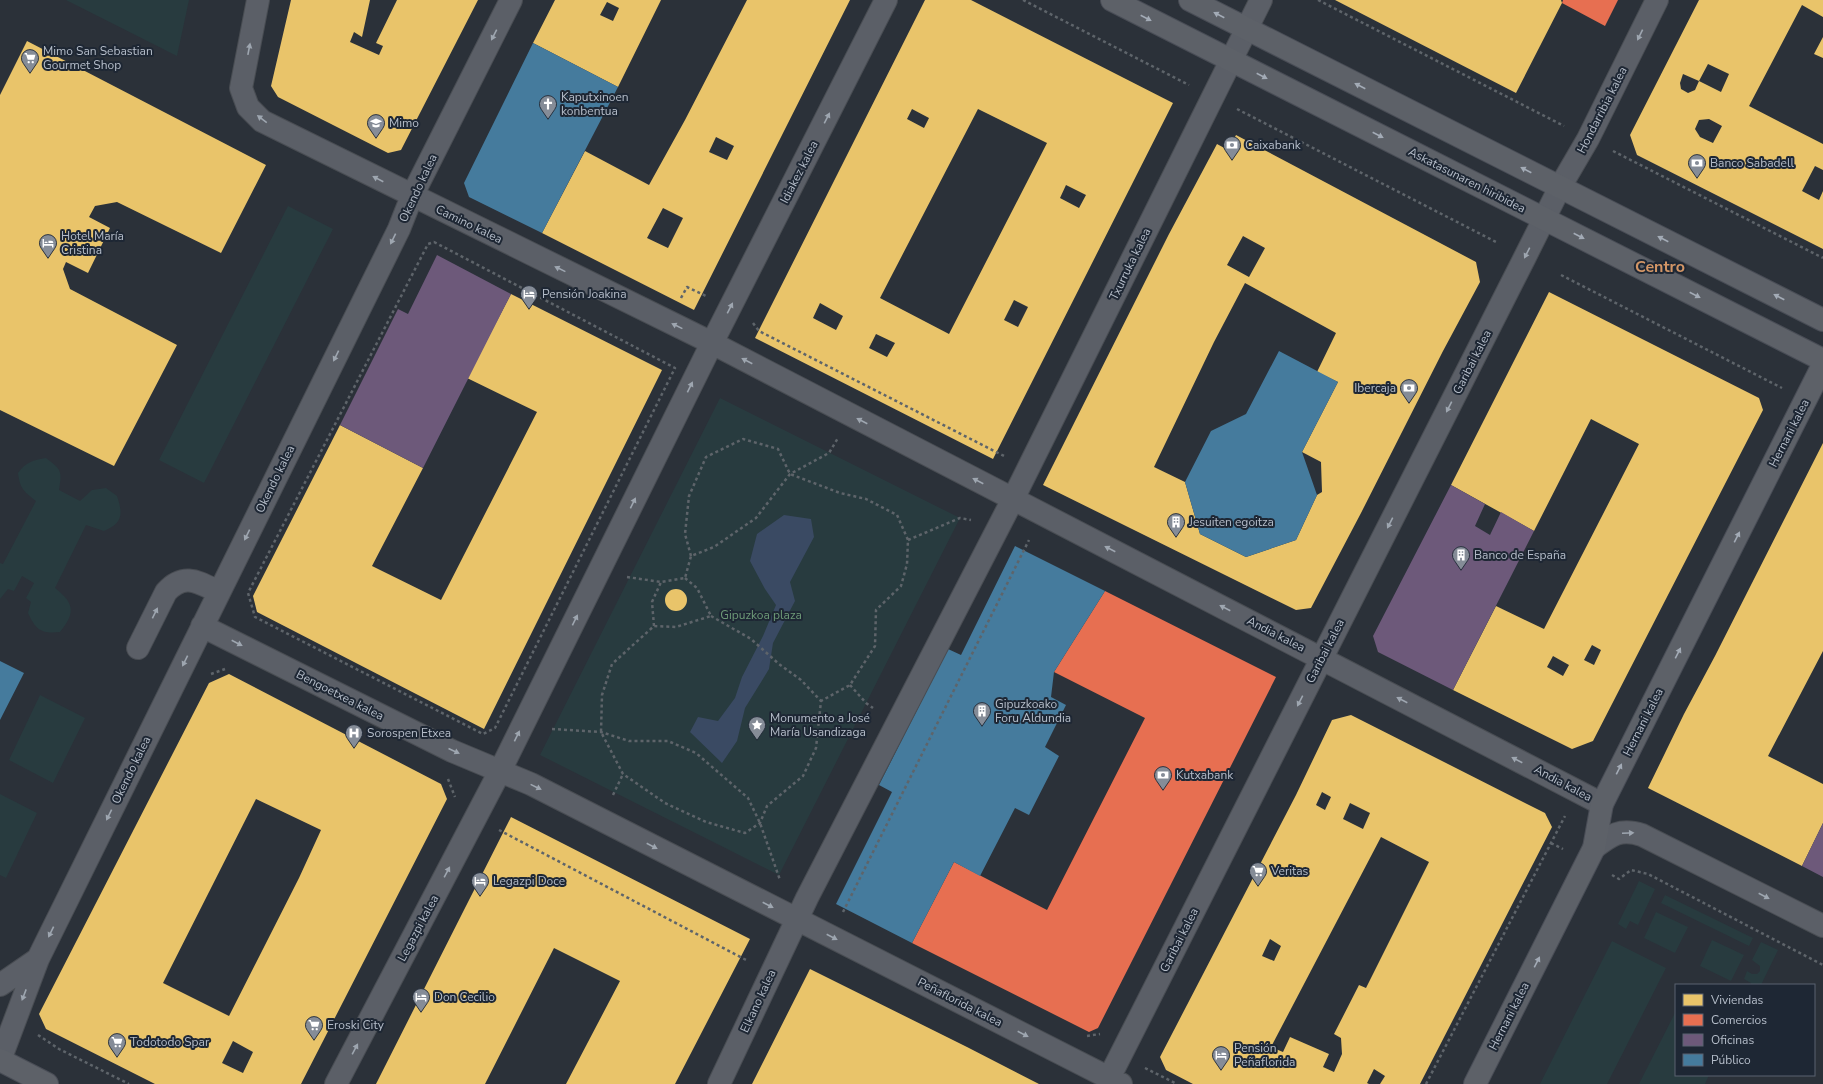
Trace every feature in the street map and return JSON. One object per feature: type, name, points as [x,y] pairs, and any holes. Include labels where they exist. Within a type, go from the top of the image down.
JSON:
[{"type":"main road","name":"Askatasunaren hiribidea","points":[[1112,0],[1823,360]]},
{"type":"main road","points":[[1190,0],[1818,318],[1823,337]]},
{"type":"main road","name":"Hernani kalea","points":[[1475,1084],[1591,855],[1602,804],[1823,365]]},
{"type":"main road","points":[[2,1061],[47,1084]]},
{"type":"street","name":"Camino kalea","points":[[258,0],[241,88],[248,106],[262,121],[712,343]]},
{"type":"street","name":"Okendo kalea","points":[[2,1061],[38,959],[399,228],[412,196],[511,0]]},
{"type":"street","name":"Idiakez kalea","points":[[712,343],[886,0]]},
{"type":"street","name":"Txurruka kalea","points":[[1012,499],[1261,0]]},
{"type":"street","name":"Hondarribia kalea","points":[[1545,219],[1560,187],[1588,139],[1657,0]]},
{"type":"street","name":"Garibai kalea","points":[[1112,1082],[1322,658],[1545,219]]},
{"type":"street","points":[[712,343],[851,415],[1012,499],[797,919],[531,784],[500,771],[712,343]]},
{"type":"street","name":"Andia kalea","points":[[1012,499],[1602,804]]},
{"type":"street","points":[[138,648],[166,592],[172,585],[180,581],[188,580],[197,582],[219,592]]},
{"type":"street","name":"Bengoetxea kalea","points":[[202,626],[452,750],[500,771]]},
{"type":"street","name":"Legazpi kalea","points":[[336,1084],[500,771]]},
{"type":"street","points":[[1591,855],[1612,834],[1633,832],[1642,835],[1823,926]]},
{"type":"street","name":"Peñaflorida kalea","points":[[797,919],[1112,1082]]},
{"type":"street","name":"Elkano kalea","points":[[719,1084],[797,919]]},
{"type":"street","name":"Okendo kalea","points":[[0,985],[38,959]]},
{"type":"street","points":[[2,1061],[28,1084]]},
{"type":"path","points":[[1023,0],[1498,243]]},
{"type":"path","points":[[434,242],[675,368],[495,728],[483,734],[255,617],[248,594],[428,244],[434,242]]},
{"type":"path","points":[[1561,275],[1806,401]]},
{"type":"path","points":[[679,302],[687,287],[702,294]]},
{"type":"path","points":[[759,330],[996,452]]},
{"type":"path","points":[[691,556],[714,547],[756,518],[790,474],[829,453],[851,415]]},
{"type":"path","points":[[685,578],[691,556],[685,534],[690,496],[706,457],[743,439],[778,448],[790,474],[840,493],[866,499],[896,515],[908,540],[907,564],[901,586],[876,610],[875,646],[850,685],[821,701]]},
{"type":"path","points":[[908,540],[960,518],[999,525]]},
{"type":"path","points":[[845,908],[1029,540]]},
{"type":"path","points":[[621,574],[629,578],[661,582],[685,578],[697,588],[711,616],[751,639],[779,664],[801,680],[821,701],[816,748],[803,776],[767,806],[760,823],[745,833],[706,822],[665,802],[623,774],[601,732],[602,695],[612,664],[654,626],[676,627],[711,616]]},
{"type":"path","points":[[654,626],[652,602],[661,582]]},
{"type":"path","points":[[204,677],[230,667]]},
{"type":"path","points":[[850,685],[866,703],[896,725]]},
{"type":"path","points":[[549,728],[601,732],[629,740],[668,741],[696,753],[748,798],[760,823],[781,884]]},
{"type":"path","points":[[611,799],[623,774]]},
{"type":"path","points":[[444,777],[448,779],[454,792],[456,799],[454,803]]},
{"type":"path","points":[[503,833],[741,957]]},
{"type":"path","points":[[1426,1084],[1551,843],[1591,855]]},
{"type":"path","points":[[1607,876],[1615,869]]},
{"type":"path","points":[[1610,873],[1619,879],[1631,870],[1648,874],[1823,965]]},
{"type":"path","points":[[36,1029],[38,1036],[59,1049],[129,1084]]},
{"type":"path","points":[[1081,1036],[1106,1033]]},
{"type":"green space","points":[[66,0],[189,0],[177,56]]},
{"type":"green space","points":[[288,206],[333,229],[204,483],[159,460]]},
{"type":"green space","name":"Gipuzkoa plaza","points":[[720,398],[960,518],[779,875],[540,755]]},
{"type":"green space","points":[[46,458],[60,471],[59,490],[80,501],[92,490],[106,488],[117,496],[121,513],[115,525],[104,531],[86,525],[55,588],[66,598],[71,608],[69,619],[60,632],[40,630],[34,623],[28,613],[31,602],[26,598],[34,583],[22,576],[14,591],[8,589],[0,599],[0,563],[3,564],[36,501],[22,487],[18,473],[30,462]]},
{"type":"green space","points":[[40,695],[85,718],[53,783],[9,760]]},
{"type":"green space","points":[[0,794],[37,813],[6,878],[0,875]]},
{"type":"green space","points":[[1639,881],[1655,889],[1638,925],[1630,921],[1626,929],[1618,924]]},
{"type":"green space","points":[[1665,895],[1753,938],[1749,946],[1661,903]]},
{"type":"green space","points":[[1656,912],[1688,927],[1675,953],[1644,938]]},
{"type":"green space","points":[[1712,940],[1744,955],[1731,981],[1700,966]]},
{"type":"green space","points":[[1612,941],[1666,968],[1607,1084],[1540,1084]]},
{"type":"green space","points":[[1761,942],[1778,950],[1761,984],[1751,984],[1744,979],[1747,971],[1752,974],[1757,974],[1760,971],[1760,966],[1752,960]]},
{"type":"green space","points":[[1675,1013],[1675,1076],[1709,1076],[1705,1084],[1639,1084]]},
{"type":"water","points":[[784,515],[811,519],[814,537],[790,582],[795,601],[773,643],[769,669],[745,708],[737,741],[722,763],[690,732],[698,717],[718,721],[735,698],[742,677],[763,636],[776,605],[765,589],[750,561],[757,534]]},
{"type":"building: Viviendas","points":[[291,0],[370,0],[362,37],[354,32],[350,42],[379,55],[383,46],[376,43],[397,0],[478,0],[401,150],[388,153],[278,97],[271,86]]},
{"type":"building: Viviendas","points":[[555,0],[661,0],[618,87],[533,43]],"holes":[[[607,2],[619,8],[613,21],[600,15]]]},
{"type":"building: Viviendas","points":[[747,0],[850,0],[694,310],[542,233],[585,151],[649,185],[685,120]],"holes":[[[716,137],[734,146],[727,160],[709,152]],[[663,208],[683,218],[668,248],[647,238]]]},
{"type":"building: Viviendas","points":[[925,0],[971,0],[1173,103],[993,459],[755,338]],"holes":[[[912,109],[929,118],[924,128],[907,119]],[[978,109],[1047,143],[949,334],[880,298]],[[1066,185],[1086,195],[1079,208],[1060,198]],[[1014,300],[1028,307],[1018,327],[1004,320]],[[820,303],[843,316],[836,330],[813,318]],[[876,334],[895,343],[887,357],[869,348]]]},
{"type":"building: Viviendas","points":[[1335,0],[1561,0],[1562,3],[1516,93]]},
{"type":"building: Viviendas","points":[[1699,0],[1823,0],[1823,17],[1802,5],[1749,106],[1823,144],[1823,170],[1815,166],[1802,191],[1819,200],[1823,191],[1823,249],[1637,155],[1630,135]],"holes":[[[1708,64],[1729,74],[1721,92],[1699,81]],[[1683,74],[1699,81],[1695,90],[1688,93],[1681,89],[1680,83]],[[1709,119],[1722,126],[1713,143],[1700,137],[1695,129],[1699,120]]]},
{"type":"building: Viviendas","points":[[1823,37],[1823,58],[1814,54]]},
{"type":"building: Viviendas","name":"Hotel María Cristina","points":[[27,41],[266,165],[221,253],[117,202],[95,206],[89,217],[110,228],[88,273],[66,262],[63,269],[70,289],[177,345],[114,466],[0,410],[0,95]]},
{"type":"building: Viviendas","points":[[1236,135],[1476,262],[1480,282],[1311,608],[1296,610],[1043,485],[1169,234],[1217,144],[1228,150]],"holes":[[[1243,236],[1265,248],[1249,277],[1227,265]],[[1245,283],[1336,333],[1317,372],[1338,382],[1302,452],[1321,462],[1322,492],[1317,495],[1296,540],[1246,557],[1200,534],[1185,482],[1154,467],[1214,342]]]},
{"type":"building: Viviendas","points":[[1549,292],[1759,398],[1763,410],[1593,741],[1572,749],[1453,690],[1496,606],[1544,629],[1639,444],[1591,419],[1534,531],[1451,485]],"holes":[[[1592,645],[1601,650],[1594,665],[1584,660]],[[1553,656],[1569,665],[1563,676],[1547,667]]]},
{"type":"building: Viviendas","points":[[511,294],[662,370],[484,729],[257,612],[253,596],[340,425],[423,468],[372,566],[441,600],[537,412],[467,378]]},
{"type":"building: Viviendas","points":[[1823,443],[1823,651],[1768,756],[1823,784],[1823,823],[1802,866],[1648,788],[1684,714]]},
{"type":"building: Viviendas","points":[[676,589],[684,592],[687,600],[684,608],[676,611],[668,608],[665,600],[668,592]]},
{"type":"building: Viviendas","points":[[229,674],[441,784],[447,799],[301,1084],[155,1084],[46,1029],[39,1014],[209,683]],"holes":[[[256,799],[321,830],[299,878],[229,1016],[163,983]],[[233,1041],[253,1052],[243,1073],[222,1063]]]},
{"type":"building: Viviendas","points":[[1351,715],[1545,813],[1552,827],[1420,1084],[1380,1084],[1385,1076],[1374,1069],[1367,1083],[1369,1084],[1193,1084],[1166,1070],[1160,1057],[1296,795],[1332,720]],"holes":[[[1322,792],[1331,797],[1325,810],[1316,805]],[[1350,803],[1370,813],[1363,829],[1343,819]],[[1381,837],[1429,862],[1366,988],[1359,985],[1334,1034],[1341,1038],[1342,1054],[1334,1072],[1323,1067],[1329,1054],[1290,1037],[1283,1052],[1271,1047]],[[1270,939],[1281,946],[1274,961],[1262,956]]]},
{"type":"building: Viviendas","points":[[511,817],[750,939],[675,1084],[566,1084],[620,981],[554,948],[485,1084],[376,1084]]},
{"type":"building: Viviendas","points":[[810,969],[967,1047],[1039,1084],[752,1084]]},
{"type":"building: Comercios","points":[[1563,0],[1618,0],[1605,26],[1562,3]]},
{"type":"building: Comercios","name":"Kutxabank","points":[[1105,591],[1276,677],[1098,1028],[1089,1032],[912,943],[954,862],[1047,910],[1145,718],[1054,672]]},
{"type":"building: Oficinas","points":[[437,255],[511,294],[423,468],[340,425],[398,309],[408,314]]},
{"type":"building: Oficinas","name":"Banco de España","points":[[1451,485],[1485,504],[1475,526],[1490,535],[1501,512],[1534,531],[1453,690],[1378,652],[1373,636]]},
{"type":"building: Oficinas","points":[[1823,823],[1823,877],[1802,866]]},
{"type":"building: Público","name":"Kaputxinoen konbentua","points":[[533,43],[618,87],[542,233],[469,197],[464,183]]},
{"type":"building: Público","points":[[1279,351],[1338,382],[1302,452],[1317,495],[1296,540],[1246,557],[1200,534],[1185,482],[1211,431],[1246,414]]},
{"type":"building: Público","name":"Gipuzkoako Foru Aldundia","points":[[1015,546],[1105,591],[1054,672],[1051,697],[1066,705],[1045,747],[1059,756],[1029,815],[1015,808],[980,876],[954,862],[912,943],[836,904],[892,792],[879,785],[948,649],[961,655]]},
{"type":"building: Público","points":[[0,661],[24,673],[0,720]]},
{"type":"place","name":"Mimo San Sebastian Gourmet Shop","points":[[30,73]]},
{"type":"place","name":"Kaputxinoen konbentua","points":[[548,119]]},
{"type":"place","name":"Mimo","points":[[376,138]]},
{"type":"place","name":"Caixabank","points":[[1232,160]]},
{"type":"place","name":"Banco Sabadell","points":[[1697,178]]},
{"type":"place","name":"Hotel María Cristina","points":[[48,258]]},
{"type":"place","name":"Pensión Joakina","points":[[529,309]]},
{"type":"place","name":"Ibercaja","points":[[1409,403]]},
{"type":"place","name":"Jesuiten egoitza","points":[[1176,537]]},
{"type":"place","name":"Banco de España","points":[[1461,570]]},
{"type":"place","name":"Gipuzkoako Foru Aldundia","points":[[982,726]]},
{"type":"place","name":"Monumento a José María Usandizaga","points":[[757,740]]},
{"type":"place","name":"Sorospen Etxea","points":[[354,748]]},
{"type":"place","name":"Kutxabank","points":[[1163,790]]},
{"type":"place","name":"Veritas","points":[[1258,886]]},
{"type":"place","name":"Legazpi Doce","points":[[480,896]]},
{"type":"place","name":"Don Cecilio","points":[[421,1012]]},
{"type":"place","name":"Eroski City","points":[[314,1040]]},
{"type":"place","name":"Todotodo Spar","points":[[117,1057]]},
{"type":"place","name":"Pensión Peñaflorida","points":[[1221,1070]]},
{"type":"district","name":"Centro","points":[[1660,266]]}]
